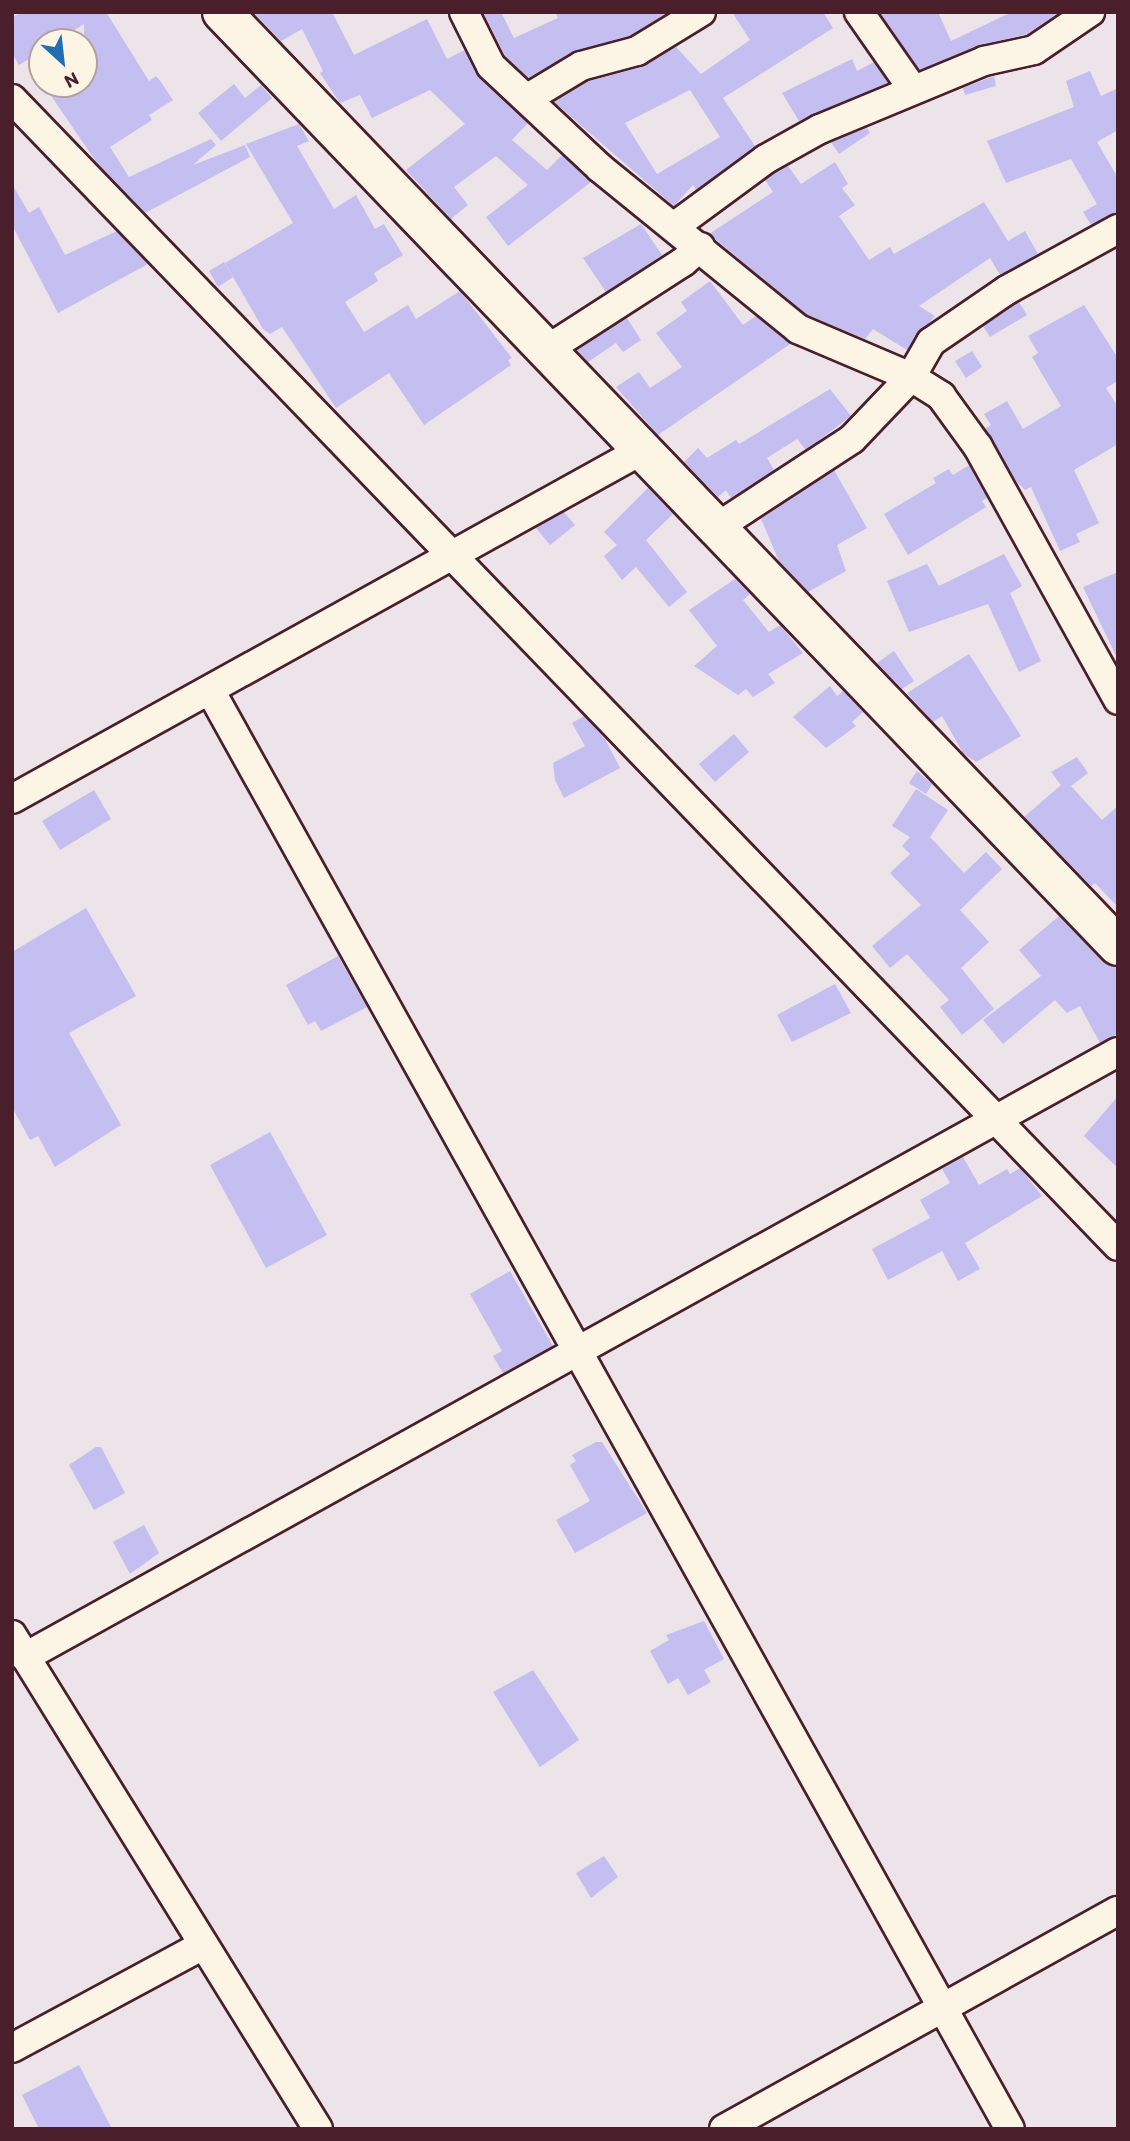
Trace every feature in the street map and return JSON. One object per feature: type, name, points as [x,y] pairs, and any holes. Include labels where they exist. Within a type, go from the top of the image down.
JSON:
[{"type":"street","points":[[222,12],[719,526],[1118,946]]},
{"type":"street","points":[[464,12],[491,66],[600,168],[675,226],[798,329],[911,377],[941,396],[978,447],[1118,701]]},
{"type":"street","points":[[528,98],[581,66],[637,51],[701,12]]},
{"type":"street","points":[[859,12],[912,88]]},
{"type":"street","points":[[675,226],[766,159],[820,129],[912,88],[984,61],[1034,50],[1062,36],[1090,12]]},
{"type":"street","points":[[12,99],[1118,1246]]},
{"type":"street","points":[[719,526],[852,439],[911,377],[931,342],[1007,290],[1118,229]]},
{"type":"street","points":[[548,349],[683,262],[700,247]]},
{"type":"street","points":[[12,799],[451,552],[644,449]]},
{"type":"street","points":[[210,690],[1010,2129]]},
{"type":"street","points":[[318,2129],[19,1646],[577,1349],[997,1121],[1118,1052]]},
{"type":"street","points":[[724,2129],[1118,1911]]},
{"type":"street","points":[[12,2048],[204,1945]]},
{"type":"building","points":[[21,12],[106,12],[149,81],[156,76],[161,82],[173,100],[149,115],[152,120],[110,147],[129,177],[211,139],[216,145],[193,165],[245,145],[250,157],[145,213],[97,163],[53,98],[98,98],[98,28],[84,28],[84,24],[78,28],[28,28],[28,60],[19,65],[12,53],[12,18]]},
{"type":"building","points":[[253,12],[332,12],[354,55],[427,19],[447,59],[465,50],[479,78],[528,123],[512,140],[547,170],[562,155],[591,182],[508,246],[486,217],[528,185],[496,156],[454,187],[468,205],[451,219],[406,170],[465,124],[430,90],[372,118],[360,95],[340,103],[320,73],[323,71],[302,29],[281,41]]},
{"type":"building","points":[[483,12],[501,12],[514,38],[558,18],[555,12],[669,12],[630,36],[573,52],[528,78],[505,56]]},
{"type":"building","points":[[732,12],[823,12],[833,28],[723,98],[755,146],[696,190],[693,185],[674,206],[554,102],[588,81],[642,67],[676,47],[701,74],[750,40]],"holes":[[[690,90],[720,137],[657,174],[625,123]]]},
{"type":"building","points":[[879,12],[938,12],[951,41],[1012,12],[1060,12],[1027,34],[978,46],[920,70]]},
{"type":"building","points":[[852,59],[857,71],[874,62],[888,83],[799,121],[782,93]]},
{"type":"building","points":[[1090,71],[1101,96],[1118,88],[1118,130],[1097,142],[1118,178],[1118,212],[1091,225],[1083,212],[1097,204],[1071,159],[1006,183],[987,141],[1074,107],[1066,81]]},
{"type":"building","points":[[994,76],[996,86],[965,95],[963,88]]},
{"type":"building","points":[[234,84],[245,98],[261,85],[272,98],[221,141],[198,113]]},
{"type":"building","points":[[299,124],[309,141],[297,146],[334,209],[356,195],[375,229],[384,224],[403,255],[374,273],[378,281],[345,302],[364,332],[408,305],[416,319],[460,291],[512,358],[508,360],[511,365],[424,425],[389,373],[336,408],[282,327],[270,334],[263,329],[225,263],[293,223],[246,144]]},
{"type":"building","points":[[867,128],[870,133],[839,154],[831,142]]},
{"type":"building","points":[[835,162],[848,184],[842,188],[855,205],[839,216],[869,260],[890,247],[894,254],[984,202],[1008,241],[1025,231],[1038,254],[1000,275],[990,258],[919,306],[935,316],[907,350],[873,329],[865,339],[807,315],[709,234],[773,192],[765,180],[775,173],[788,166],[801,184]]},
{"type":"building","points":[[12,184],[29,213],[39,207],[65,255],[117,231],[148,264],[58,313],[12,225]]},
{"type":"building","points":[[641,224],[662,255],[606,292],[583,258]]},
{"type":"building","points":[[224,262],[233,277],[218,287],[209,271]]},
{"type":"building","points":[[710,281],[743,325],[756,316],[790,344],[658,435],[616,387],[639,372],[650,388],[682,367],[656,333],[687,311],[681,302]]},
{"type":"building","points":[[1019,302],[1027,315],[990,337],[983,326]]},
{"type":"building","points":[[1084,305],[1118,358],[1118,381],[1106,388],[1118,407],[1118,444],[1074,470],[1099,523],[1076,534],[1080,542],[1060,551],[1031,487],[1025,490],[1016,481],[985,429],[991,425],[984,414],[1007,401],[1023,429],[1061,406],[1032,357],[1038,353],[1028,336]]},
{"type":"building","points":[[627,318],[641,340],[623,352],[616,343],[588,362],[577,350]]},
{"type":"building","points":[[972,351],[982,367],[966,378],[955,361]]},
{"type":"building","points":[[830,389],[851,416],[806,450],[797,439],[767,458],[774,470],[731,498],[726,490],[718,497],[684,462],[698,448],[707,458],[736,440],[739,444]]},
{"type":"building","points":[[969,465],[987,498],[982,501],[986,507],[908,555],[884,514],[936,483],[933,478],[949,469],[953,475]]},
{"type":"building","points":[[834,470],[867,528],[837,545],[846,571],[808,592],[779,561],[761,519]]},
{"type":"building","points":[[648,488],[673,514],[646,540],[687,592],[669,607],[636,567],[622,580],[604,556],[617,545],[604,532]]},
{"type":"building","points":[[564,512],[575,525],[550,545],[536,528]]},
{"type":"building","points":[[1004,554],[1022,586],[1010,593],[1041,661],[1019,672],[988,604],[909,632],[887,581],[927,564],[939,586]]},
{"type":"building","points":[[1118,572],[1118,660],[1083,587]]},
{"type":"building","points":[[735,579],[750,594],[743,600],[769,632],[780,625],[803,653],[768,674],[775,683],[753,697],[746,689],[738,695],[694,666],[717,646],[689,610]]},
{"type":"building","points":[[894,651],[914,681],[902,689],[877,663]]},
{"type":"building","points":[[969,654],[1021,736],[976,762],[963,753],[942,716],[933,722],[907,693]]},
{"type":"building","points":[[830,686],[837,696],[843,691],[863,712],[852,722],[856,726],[826,748],[793,717]]},
{"type":"building","points":[[584,716],[605,739],[620,768],[564,798],[555,780],[553,763],[585,746],[572,723]]},
{"type":"building","points":[[734,734],[749,752],[715,782],[699,764]]},
{"type":"building","points":[[1077,757],[1088,773],[1071,786],[1102,820],[1118,806],[1118,907],[1095,883],[1091,886],[1024,817],[1061,785],[1051,772]]},
{"type":"building","points":[[917,771],[932,784],[926,794],[909,783]]},
{"type":"building","points":[[916,789],[948,810],[930,837],[964,873],[986,852],[1002,869],[960,910],[989,942],[961,968],[994,1009],[962,1035],[940,1007],[949,1000],[907,954],[890,968],[872,946],[921,905],[890,873],[910,854],[902,846],[910,837],[892,826]]},
{"type":"building","points":[[94,790],[111,819],[60,850],[42,821]]},
{"type":"building","points":[[86,908],[136,996],[69,1033],[121,1125],[55,1167],[38,1136],[30,1140],[12,1107],[12,952]]},
{"type":"building","points":[[1059,916],[1102,961],[1118,968],[1118,1034],[1100,1043],[1080,1006],[1067,1013],[1055,1000],[1003,1044],[983,1020],[1041,976],[1019,950]]},
{"type":"building","points":[[338,956],[367,1007],[321,1031],[315,1021],[308,1025],[286,985]]},
{"type":"building","points":[[835,984],[851,1013],[792,1042],[777,1015]]},
{"type":"building","points":[[1118,1096],[1118,1168],[1084,1136]]},
{"type":"building","points":[[270,1132],[327,1235],[266,1268],[210,1165]]},
{"type":"building","points":[[963,1157],[979,1185],[1007,1169],[1010,1174],[1020,1168],[1042,1196],[965,1243],[980,1269],[958,1281],[942,1251],[888,1280],[872,1249],[930,1218],[920,1200],[950,1183],[942,1169]]},
{"type":"building","points":[[510,1271],[553,1346],[503,1373],[493,1356],[502,1351],[470,1294]]},
{"type":"building","points":[[596,1442],[602,1442],[647,1513],[575,1553],[556,1520],[590,1501],[570,1465],[576,1461],[572,1455]]},
{"type":"building","points":[[96,1447],[101,1447],[125,1493],[94,1510],[69,1465]]},
{"type":"building","points":[[144,1525],[159,1553],[130,1574],[113,1542]]},
{"type":"building","points":[[704,1621],[724,1659],[704,1670],[711,1682],[688,1695],[678,1678],[668,1684],[650,1651],[669,1640],[666,1635]]},
{"type":"building","points":[[533,1670],[579,1740],[540,1767],[493,1692]]},
{"type":"building","points":[[604,1856],[618,1877],[591,1898],[576,1873]]},
{"type":"building","points":[[79,2065],[112,2129],[39,2129],[22,2095]]}]
